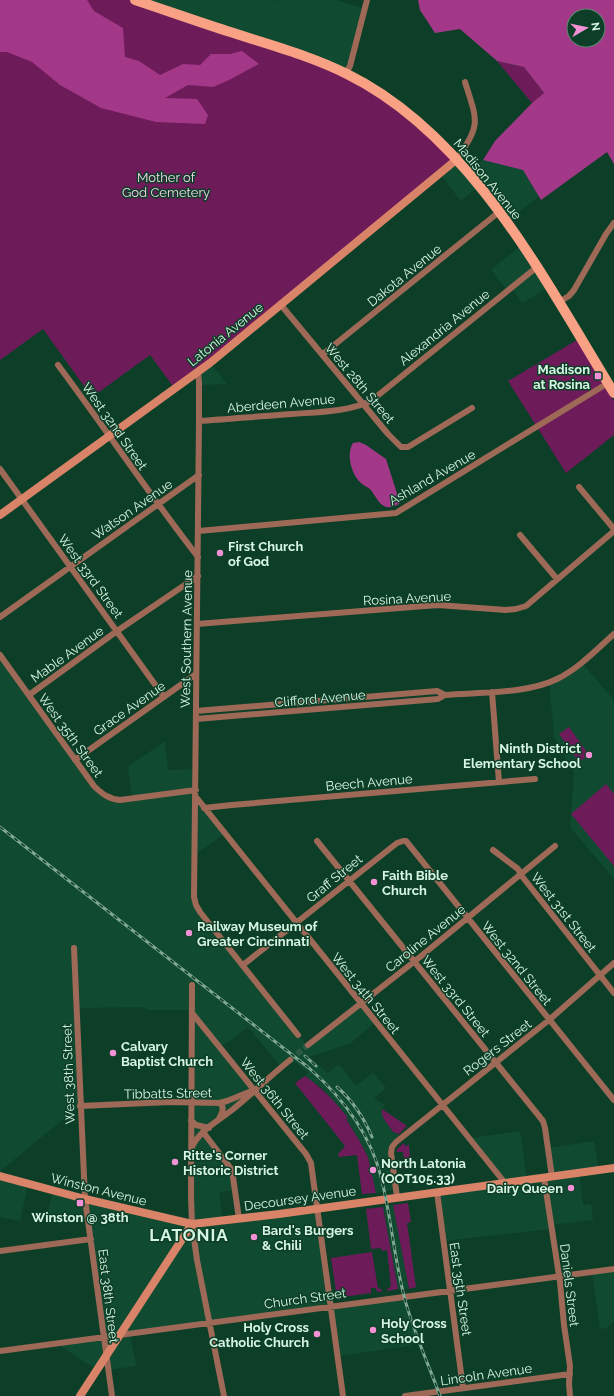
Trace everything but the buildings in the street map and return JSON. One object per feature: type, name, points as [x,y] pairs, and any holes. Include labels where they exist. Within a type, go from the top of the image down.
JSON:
[{"type":"main road","name":"Madison Avenue","points":[[135,0],[280,48],[346,73],[386,97],[402,109],[442,144],[468,173],[520,240],[614,393]]},
{"type":"main road","name":"Latonia Avenue","points":[[0,515],[198,372],[456,160]]},
{"type":"main road","name":"Decoursey Avenue","points":[[192,1224],[239,1219],[614,1168]]},
{"type":"main road","name":"Winston Avenue","points":[[0,1176],[85,1199],[192,1224]]},
{"type":"main road","points":[[80,1396],[192,1224]]},
{"type":"street","points":[[346,73],[350,66],[367,0]]},
{"type":"street","points":[[456,160],[475,129],[476,121],[465,82]]},
{"type":"street","name":"Dakota Avenue","points":[[323,354],[499,212]]},
{"type":"street","points":[[559,302],[569,296],[574,290],[606,234],[614,223]]},
{"type":"street","name":"Alexandria Avenue","points":[[364,404],[371,400],[537,267]]},
{"type":"street","name":"West 28th Street","points":[[281,305],[388,434],[401,447],[408,447],[472,408]]},
{"type":"street","name":"West 32nd Street","points":[[58,365],[198,557]]},
{"type":"street","name":"West Southern Avenue","points":[[198,372],[200,421],[194,887],[196,905],[200,912],[242,965]]},
{"type":"street","name":"Ashland Avenue","points":[[198,531],[396,513],[430,494],[608,383]]},
{"type":"street","name":"Aberdeen Avenue","points":[[200,421],[314,412],[349,408],[364,404]]},
{"type":"street","name":"West 33rd Street","points":[[0,469],[164,697]]},
{"type":"street","name":"Watson Avenue","points":[[0,617],[199,475]]},
{"type":"street","points":[[579,487],[614,530]]},
{"type":"street","name":"Rosina Avenue","points":[[197,624],[438,605],[498,610],[516,609],[526,606],[614,530]]},
{"type":"street","points":[[520,535],[557,579]]},
{"type":"street","name":"Mable Avenue","points":[[29,695],[117,631],[198,576]]},
{"type":"street","name":"Clifford Avenue","points":[[196,719],[438,698],[445,695],[532,688],[557,679],[576,666],[614,634]]},
{"type":"street","name":"West 35th Street","points":[[0,654],[97,789],[110,798],[120,800],[196,790]]},
{"type":"street","name":"Grace Avenue","points":[[75,760],[196,674]]},
{"type":"street","name":"Clifford Avenue","points":[[196,711],[437,691],[445,695]]},
{"type":"street","points":[[492,692],[499,782]]},
{"type":"street","name":"Beech Avenue","points":[[204,808],[535,779]]},
{"type":"street","name":"West 34th Street","points":[[196,797],[505,1183]]},
{"type":"street","name":"West 33rd Street","points":[[317,841],[543,1121],[545,1128],[548,1177]]},
{"type":"street","name":"West 32nd Street","points":[[403,841],[409,845],[614,1100]]},
{"type":"street","name":"Graff Street","points":[[242,965],[397,842],[403,841]]},
{"type":"street","name":"Caroline Avenue","points":[[308,1045],[361,1004],[555,846]]},
{"type":"street","name":"West 31st Street","points":[[493,850],[518,869],[521,875],[614,993]]},
{"type":"street","name":"West 38th Street","points":[[74,948],[85,1199]]},
{"type":"street","name":"Rogers Street","points":[[397,1197],[392,1146],[549,1020],[614,964]]},
{"type":"street","points":[[242,965],[298,1035]]},
{"type":"street","points":[[192,985],[192,1224],[197,1260],[224,1396]]},
{"type":"street","name":"West 36th Street","points":[[192,1013],[220,1046],[310,1161],[318,1208],[343,1396]]},
{"type":"street","points":[[192,1149],[197,1138],[203,1132],[290,1060]]},
{"type":"street","name":"Tibbatts Street","points":[[80,1106],[220,1103],[227,1102],[254,1090]]},
{"type":"street","points":[[219,1120],[223,1108],[220,1103]]},
{"type":"street","points":[[191,1120],[196,1125],[209,1128]]},
{"type":"street","points":[[203,1132],[232,1170],[239,1219]]},
{"type":"street","name":"Daniels Street","points":[[548,1177],[570,1374],[570,1396]]},
{"type":"street","name":"East 35th Street","points":[[437,1192],[463,1388]]},
{"type":"street","name":"East 38th Street","points":[[85,1199],[112,1396]]},
{"type":"street","points":[[0,1251],[91,1239]]},
{"type":"street","name":"Church Street","points":[[0,1351],[614,1269]]},
{"type":"street","name":"Lincoln Avenue","points":[[405,1396],[570,1374]]},
{"type":"shaded area","points":[[0,0],[87,0],[94,11],[123,28],[125,57],[139,61],[160,75],[183,64],[200,65],[211,54],[230,54],[242,51],[259,64],[213,87],[188,85],[165,98],[197,99],[208,115],[205,124],[156,122],[101,108],[60,85],[32,62],[7,52],[0,52]]},
{"type":"shaded area","points":[[135,0],[337,0],[362,8],[346,73]]},
{"type":"shaded area","points":[[418,0],[614,0],[614,164],[607,152],[541,200],[523,170],[483,160],[495,141],[532,103],[544,93],[524,67],[497,61],[460,29],[435,33],[420,10]]},
{"type":"shaded area","points":[[456,160],[468,173],[483,160],[523,170],[539,196],[506,222],[479,186],[461,201],[440,174]]},
{"type":"shaded area","points":[[523,244],[549,287],[522,303],[512,287],[507,290],[491,270]]},
{"type":"shaded area","points":[[210,363],[227,384],[199,385],[198,372]]},
{"type":"shaded area","points":[[359,442],[386,459],[400,503],[390,507],[382,505],[371,490],[357,479],[352,469],[350,452],[353,443]]},
{"type":"shaded area","points":[[0,655],[75,760],[105,795],[132,798],[128,767],[165,741],[168,770],[196,769],[196,797],[224,834],[195,855],[196,905],[298,1035],[308,1045],[361,1004],[375,1022],[351,1043],[309,1057],[328,1073],[339,1064],[356,1086],[373,1072],[386,1088],[374,1098],[385,1105],[381,1111],[393,1132],[399,1134],[389,1146],[388,1152],[393,1190],[376,1193],[368,1157],[346,1119],[347,1118],[323,1089],[305,1076],[308,1073],[295,1062],[281,1067],[248,1027],[227,1043],[220,1046],[254,1090],[203,1132],[232,1170],[235,1190],[219,1192],[223,1220],[318,1208],[331,1306],[130,1334],[136,1366],[107,1370],[106,1358],[97,1370],[56,1343],[103,1337],[88,1220],[59,1224],[59,1219],[47,1216],[53,1190],[192,1224],[192,1010],[149,1010],[142,1007],[84,1008],[76,1010],[80,1106],[0,1171]]},
{"type":"shaded area","name":"Ninth District Elementary School","points":[[581,662],[614,700],[614,879],[570,827],[574,773],[554,737],[550,690],[551,682]]},
{"type":"shaded area","points":[[520,1131],[527,1180],[552,1177],[548,1148],[594,1141],[599,1170],[579,1173],[583,1205],[591,1204],[593,1220],[551,1225],[552,1229],[443,1241],[437,1192],[505,1183],[470,1138]]},
{"type":"shaded area","points":[[0,1176],[28,1183],[20,1221],[0,1217]]},
{"type":"shaded area","points":[[393,1205],[409,1289],[398,1289],[383,1207]]},
{"type":"shaded area","points":[[614,1269],[614,1321],[606,1328],[600,1329],[592,1272]]},
{"type":"shaded area","points":[[404,1297],[423,1350],[439,1384],[435,1385],[418,1343],[403,1347],[337,1356],[331,1306]]},
{"type":"green space","name":"Mother of God Cemetery","points":[[0,0],[135,0],[201,22],[364,83],[456,160],[175,389],[150,355],[92,397],[43,329],[0,360]]},
{"type":"green space","points":[[497,61],[524,67],[544,93],[532,103]]},
{"type":"green space","points":[[577,340],[614,401],[614,435],[566,473],[508,381]]},
{"type":"green space","points":[[569,727],[589,755],[579,762],[559,734]]},
{"type":"green space","points":[[606,784],[614,794],[614,866],[571,814]]},
{"type":"green space","points":[[305,1076],[328,1095],[348,1118],[346,1119],[368,1157],[376,1193],[362,1194],[357,1155],[339,1157],[338,1154],[345,1146],[295,1083]]},
{"type":"green space","points":[[382,1109],[407,1126],[399,1134],[393,1132],[385,1121],[382,1115]]},
{"type":"green space","points":[[404,1143],[405,1146],[409,1145],[411,1168],[400,1169],[399,1167],[405,1166],[403,1152],[397,1152],[397,1149]]},
{"type":"green space","points":[[408,1203],[411,1222],[407,1223],[416,1287],[409,1289],[393,1205]]},
{"type":"green space","points":[[383,1207],[398,1289],[387,1291],[391,1286],[387,1250],[382,1251],[381,1248],[371,1249],[366,1209]]},
{"type":"green space","points":[[372,1252],[378,1288],[383,1291],[377,1292],[376,1288],[371,1288],[371,1293],[343,1297],[341,1292],[336,1291],[331,1258]]},
{"type":"tunnel","points":[[290,1060],[308,1045]]},
{"type":"railway","points":[[0,827],[309,1068],[344,1104],[362,1131],[376,1161],[381,1177],[404,1296],[416,1334],[440,1396]]},
{"type":"railway","points":[[305,1056],[316,1066]]},
{"type":"railway","points":[[337,1087],[358,1110],[372,1137]]},
{"type":"place","name":"Madison at Rosina","points":[[598,376]]},
{"type":"place","name":"First Church of God","points":[[220,553]]},
{"type":"place","name":"Ninth District Elementary School","points":[[589,755]]},
{"type":"place","name":"Faith Bible Church","points":[[374,882]]},
{"type":"place","name":"Railway Museum of Greater Cincinnati","points":[[189,933]]},
{"type":"place","name":"Calvary Baptist Church","points":[[113,1053]]},
{"type":"place","name":"Ritte's Corner Historic District","points":[[175,1162]]},
{"type":"place","name":"North Latonia (OOT105.33)","points":[[373,1170]]},
{"type":"place","name":"Dairy Queen","points":[[571,1188]]},
{"type":"place","name":"Winston @ 38th","points":[[80,1203]]},
{"type":"place","name":"Bard's Burgers & Chili","points":[[254,1237]]},
{"type":"place","name":"Holy Cross School","points":[[373,1330]]},
{"type":"place","name":"Holy Cross Catholic Church","points":[[317,1334]]},
{"type":"district","name":"LATONIA","points":[[189,1235]]}]
